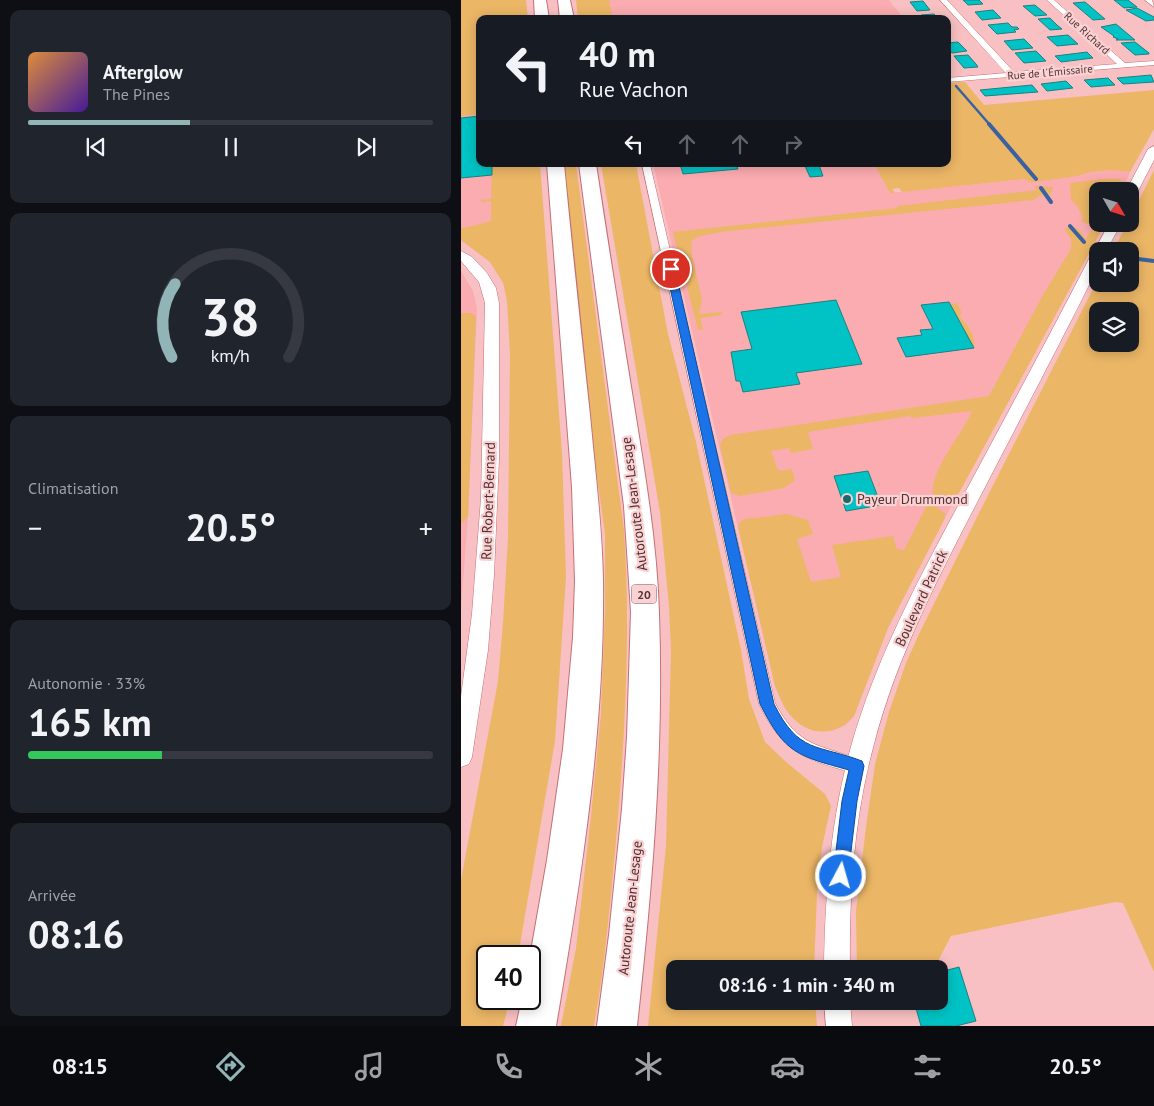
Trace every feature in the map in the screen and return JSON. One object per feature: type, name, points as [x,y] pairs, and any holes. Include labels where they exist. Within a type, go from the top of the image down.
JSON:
[{"type":"highway","points":[[540,0],[541,15]]},
{"type":"highway","points":[[564,0],[566,15]]},
{"type":"highway","points":[[536,1026],[552,938],[573,793],[583,700],[588,612],[585,496],[555,167]]},
{"type":"highway","name":"Autoroute Jean-Lesage","points":[[587,167],[637,506],[645,612],[639,810],[628,935],[617,1026]]},
{"type":"street","points":[[943,0],[1012,75]]},
{"type":"street","name":"Rue Richard","points":[[1050,0],[1124,66]]},
{"type":"street","points":[[1147,0],[1154,5]]},
{"type":"street","name":"Rue de l'Émissaire","points":[[951,80],[1154,63]]},
{"type":"street","points":[[1137,182],[1154,149]]},
{"type":"street","points":[[647,167],[767,704],[778,726],[797,746],[815,754],[857,766]]},
{"type":"street","name":"Rue Robert-Bernard","points":[[461,255],[477,268],[485,278],[492,303],[490,453],[484,586],[474,680],[461,757]]},
{"type":"street","name":"Boulevard Patrick","points":[[837,960],[842,861],[850,801],[857,766],[882,685],[939,558],[1089,272]]},
{"type":"street","points":[[838,1010],[839,1026]]},
{"type":"shaded area","points":[[461,0],[526,0],[528,15],[476,15],[476,114],[461,116]]},
{"type":"shaded area","points":[[576,0],[609,0],[612,15],[578,15]]},
{"type":"shaded area","points":[[599,0],[889,0],[901,15],[602,15]]},
{"type":"shaded area","points":[[965,82],[984,105],[1154,90],[1154,129],[1130,172],[1111,170],[1035,182],[1029,182],[1025,179],[902,192],[899,188],[892,189],[895,193],[890,193],[876,167],[951,167],[951,83]]},
{"type":"shaded area","points":[[476,99],[476,167],[508,167],[509,214],[506,288],[490,262],[461,240],[461,101]]},
{"type":"shaded area","points":[[492,167],[540,167],[562,453],[566,577],[555,741],[520,945],[476,945],[476,1010],[507,1010],[503,1026],[461,1026],[461,880],[498,681],[508,537],[510,354],[507,301],[503,282],[490,262],[461,240],[461,228],[491,221],[491,201],[481,202],[481,200],[491,199]]},
{"type":"shaded area","points":[[563,167],[576,167],[624,530],[627,646],[622,763],[616,841],[607,934],[594,1026],[561,1026],[576,948],[601,713],[605,610],[605,534],[592,441]]},
{"type":"shaded area","points":[[602,167],[637,167],[668,334],[696,442],[741,650],[749,699],[765,742],[825,794],[831,806],[822,847],[817,894],[814,960],[666,960],[666,1010],[816,1010],[817,1026],[648,1026],[666,846],[671,651],[669,606],[660,512]]},
{"type":"shaded area","points":[[654,167],[876,167],[890,193],[1111,170],[1130,172],[1126,182],[1089,182],[1089,232],[1101,232],[1095,242],[1089,242],[1089,253],[945,518],[888,628],[854,716],[846,725],[832,731],[814,731],[801,725],[784,707],[775,686]]},
{"type":"shaded area","points":[[1154,170],[1154,972],[1123,903],[1115,902],[951,936],[939,960],[857,960],[856,911],[875,764],[889,712],[906,663],[980,511],[1091,292],[1139,292],[1139,242],[1118,242],[1123,232],[1139,232],[1139,200]]},
{"type":"shaded area","points":[[1103,179],[1119,179],[1123,182],[1089,182],[1089,224],[1082,222],[1080,210],[1071,200],[1070,183]]},
{"type":"shaded area","points":[[1034,186],[1053,187],[1051,194],[1039,196],[1034,200],[721,232],[700,236],[691,241],[692,256],[702,300],[699,314],[722,312],[722,315],[700,318],[703,329],[698,330],[673,232],[898,208],[897,206],[1037,190]]},
{"type":"shaded area","points":[[1072,226],[1080,230],[1086,239],[1090,232],[1101,232],[1095,242],[1089,242],[1089,253],[959,493],[952,498],[942,498],[933,494],[933,484],[942,463],[972,411],[912,418],[910,416],[808,432],[813,449],[791,453],[789,448],[771,451],[777,468],[780,471],[792,469],[795,480],[784,488],[740,496],[731,493],[720,445],[723,439],[730,435],[989,396],[1043,295],[1071,249],[1071,239],[1064,229]]},
{"type":"shaded area","points":[[461,271],[473,291],[477,308],[468,517],[461,607]]},
{"type":"shaded area","points":[[957,303],[962,313],[959,316],[973,335],[974,348],[950,304]]},
{"type":"shaded area","points":[[461,313],[471,313],[476,316],[468,517],[461,524]]},
{"type":"shaded area","points":[[927,505],[934,505],[945,514],[945,518],[888,628],[854,716],[847,723],[823,732],[815,731],[799,724],[782,703],[775,686],[738,527],[740,522],[745,519],[787,514],[808,520],[813,534],[797,539],[811,582],[841,577],[832,545],[893,536],[897,549],[904,550]]},
{"type":"building","points":[[963,0],[979,0],[983,4],[968,5]]},
{"type":"building","points":[[1114,0],[1128,0],[1137,7],[1124,8]]},
{"type":"building","points":[[923,1],[930,10],[917,11],[910,2]]},
{"type":"building","points":[[1085,2],[1105,19],[1093,20],[1073,3]]},
{"type":"building","points":[[1035,5],[1047,15],[1035,16],[1023,6]]},
{"type":"building","points":[[1137,8],[1154,17],[1154,20],[1146,21],[1126,10]]},
{"type":"building","points":[[993,10],[1001,18],[982,20],[975,12]]},
{"type":"building","points":[[1050,18],[1062,29],[1050,30],[1038,19]]},
{"type":"building","points":[[1008,23],[1012,27],[1019,29],[1014,30],[1016,32],[997,34],[988,25]]},
{"type":"building","points":[[1116,24],[1135,40],[1116,40],[1118,39],[1101,27]]},
{"type":"building","points":[[1068,35],[1078,44],[1057,46],[1047,37]]},
{"type":"building","points":[[1024,39],[1033,48],[1012,50],[1004,41]]},
{"type":"building","points":[[958,42],[967,51],[952,53],[951,43]]},
{"type":"building","points":[[1135,42],[1149,54],[1135,55],[1121,43]]},
{"type":"building","points":[[1036,51],[1046,61],[1024,63],[1015,53]]},
{"type":"building","points":[[1087,52],[1093,58],[1061,62],[1055,56]]},
{"type":"building","points":[[968,55],[978,67],[964,68],[954,56]]},
{"type":"building","points":[[1151,75],[1154,82],[1123,84],[1117,78]]},
{"type":"building","points":[[1108,78],[1115,85],[1091,87],[1084,80]]},
{"type":"building","points":[[1066,81],[1073,88],[1047,91],[1041,84]]},
{"type":"building","points":[[1032,85],[1038,92],[985,96],[980,90]]},
{"type":"building","points":[[476,116],[476,167],[492,167],[492,175],[461,178],[461,118]]},
{"type":"building","points":[[681,167],[737,167],[738,169],[683,174]]},
{"type":"building","points":[[805,167],[820,167],[823,176],[810,177]]},
{"type":"building","points":[[836,300],[862,364],[796,373],[800,384],[743,392],[740,381],[736,381],[731,352],[752,349],[741,312]]},
{"type":"building","points":[[949,302],[974,348],[906,357],[897,338],[922,335],[920,330],[933,329],[921,305]]},
{"type":"building","points":[[868,471],[881,505],[846,511],[834,476]]},
{"type":"building","points":[[959,967],[976,1021],[956,1026],[921,1026],[917,1010],[948,1010],[948,970]]},
{"type":"waterway","points":[[956,86],[990,125]]},
{"type":"waterway","points":[[989,124],[1036,179]]},
{"type":"waterway","points":[[1041,188],[1051,202]]},
{"type":"waterway","points":[[1070,226],[1084,242]]},
{"type":"waterway","points":[[1139,259],[1154,261]]},
{"type":"place","name":"Payeur Drummond","points":[[847,499]]},
{"type":"route","points":[[671,269],[767,704],[785,736],[797,746],[815,754],[857,766],[850,801],[841,876]]}]
